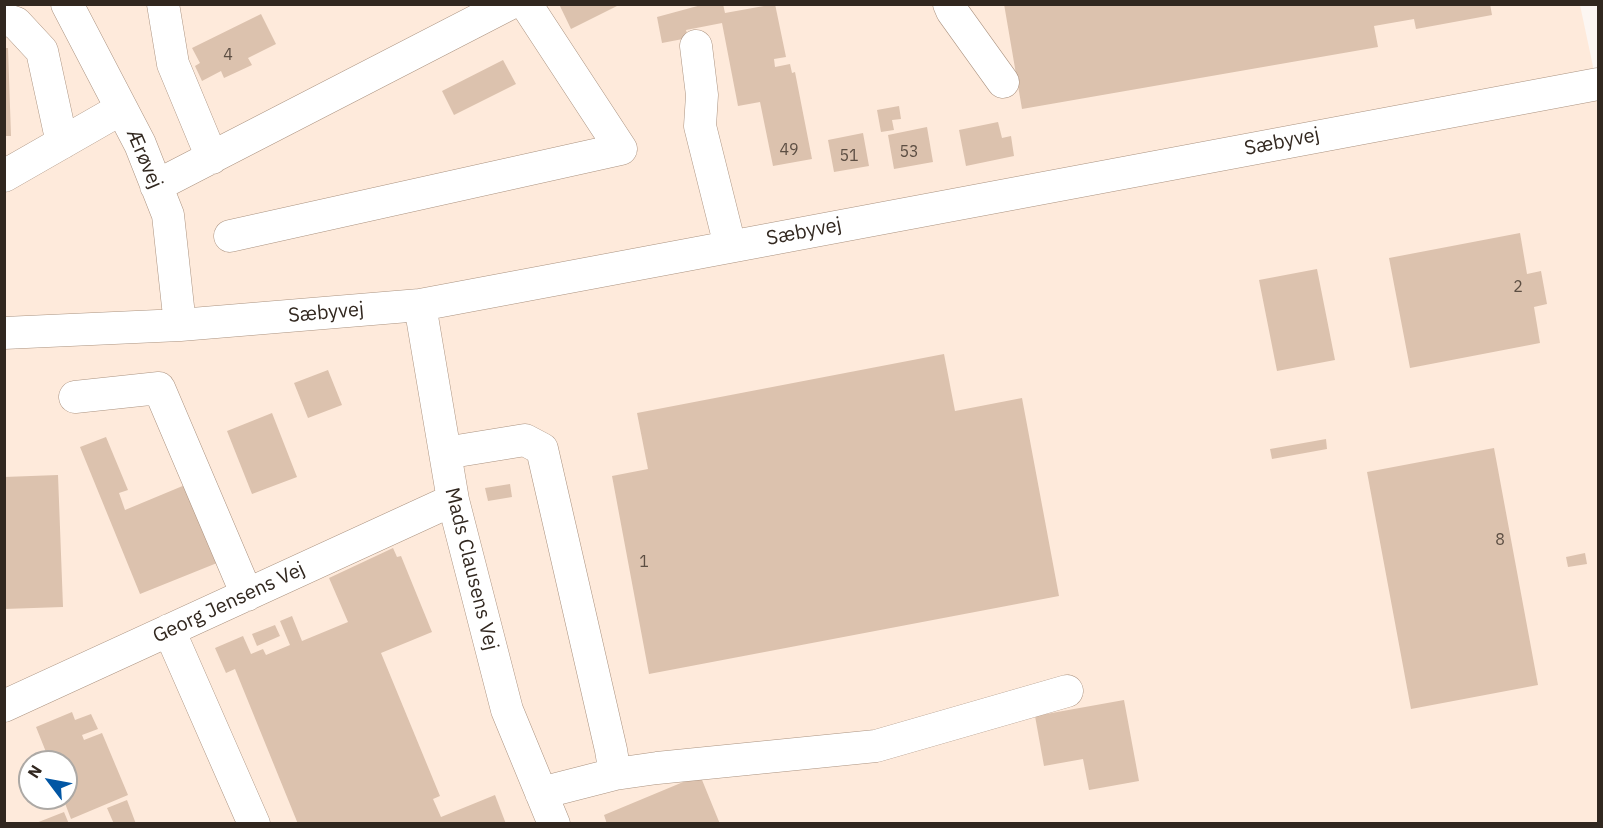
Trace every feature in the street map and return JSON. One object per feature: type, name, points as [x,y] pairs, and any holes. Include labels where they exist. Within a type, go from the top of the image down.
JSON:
[{"type":"street","name":"Ærøvej","points":[[67,4],[140,144],[168,215],[180,325]]},
{"type":"street","points":[[163,4],[173,64],[212,158]]},
{"type":"street","points":[[156,186],[509,4]]},
{"type":"street","points":[[230,236],[621,149],[526,4]]},
{"type":"street","points":[[949,4],[951,11],[1003,82]]},
{"type":"street","points":[[4,20],[16,23],[42,51],[62,143]]},
{"type":"street","points":[[696,46],[702,95],[700,126],[730,246]]},
{"type":"street","name":"Sæbyvej","points":[[4,333],[180,325],[420,305],[1599,84]]},
{"type":"street","points":[[4,177],[121,109]]},
{"type":"street","name":"Mads Clausens Vej","points":[[420,305],[453,500],[507,710],[554,824]]},
{"type":"street","points":[[75,397],[159,388],[248,595]]},
{"type":"street","points":[[445,453],[525,440],[542,449],[609,738],[615,774]]},
{"type":"street","name":"Georg Jensens Vej","points":[[4,706],[453,500]]},
{"type":"street","points":[[169,630],[254,824]]},
{"type":"street","points":[[541,793],[615,774],[657,768],[876,746],[1067,691]]},
{"type":"shaded area","points":[[5,5],[1580,5],[1598,90],[1598,823],[5,824]]},
{"type":"building","points":[[559,4],[621,4],[571,29]]},
{"type":"building","points":[[705,4],[723,4],[725,13],[775,4],[786,57],[774,59],[775,67],[790,64],[792,73],[795,72],[812,159],[773,166],[760,102],[738,106],[722,23],[686,30],[688,38],[662,43],[657,17]]},
{"type":"building","points":[[1004,4],[1490,4],[1492,15],[1416,29],[1414,19],[1374,26],[1378,47],[1022,109]]},
{"type":"building","points":[[261,14],[276,44],[248,58],[252,65],[224,78],[221,71],[202,81],[195,66],[200,63],[192,48]]},
{"type":"building","points":[[4,48],[8,48],[11,136],[4,136]]},
{"type":"building","points":[[503,60],[516,84],[454,115],[442,91]]},
{"type":"building","points":[[899,106],[901,119],[892,120],[894,130],[881,132],[877,110]]},
{"type":"building","points":[[998,122],[1002,138],[1011,136],[1014,156],[966,166],[959,130]]},
{"type":"building","points":[[927,127],[933,162],[894,169],[888,135]]},
{"type":"building","points":[[863,133],[869,166],[834,172],[828,140]]},
{"type":"building","points":[[1520,233],[1527,274],[1541,271],[1547,304],[1534,307],[1540,343],[1410,368],[1389,258]]},
{"type":"building","points":[[1317,269],[1335,360],[1277,371],[1259,280]]},
{"type":"building","points":[[944,354],[955,411],[1022,398],[1059,596],[649,674],[612,476],[648,469],[637,413]]},
{"type":"building","points":[[328,370],[342,405],[308,418],[294,383]]},
{"type":"building","points":[[272,413],[297,477],[252,494],[227,431]]},
{"type":"building","points":[[106,437],[128,490],[119,493],[125,510],[185,485],[217,563],[140,594],[80,447]]},
{"type":"building","points":[[1326,439],[1327,449],[1272,459],[1270,449]]},
{"type":"building","points":[[1494,448],[1538,685],[1411,709],[1367,472]]},
{"type":"building","points":[[58,475],[63,607],[4,609],[4,477]]},
{"type":"building","points":[[510,484],[512,497],[488,501],[485,488]]},
{"type":"building","points":[[393,548],[397,557],[401,556],[432,632],[381,653],[440,796],[433,799],[441,817],[495,795],[506,824],[298,824],[235,669],[226,673],[215,648],[243,636],[251,654],[263,649],[266,655],[290,645],[280,621],[292,616],[302,641],[348,622],[329,578]]},
{"type":"building","points":[[1585,553],[1587,564],[1568,567],[1566,557]]},
{"type":"building","points":[[275,625],[280,636],[257,646],[252,634]]},
{"type":"building","points":[[1124,700],[1139,781],[1089,790],[1083,759],[1044,766],[1035,716]]},
{"type":"building","points":[[72,712],[75,720],[91,714],[98,729],[82,735],[84,740],[102,733],[128,795],[71,819],[68,810],[78,810],[78,750],[45,750],[36,727]]},
{"type":"building","points":[[700,775],[720,824],[607,824],[604,815]]},
{"type":"building","points":[[127,800],[136,824],[114,824],[107,808]]},
{"type":"building","points":[[64,812],[69,824],[36,824],[36,823]]}]
